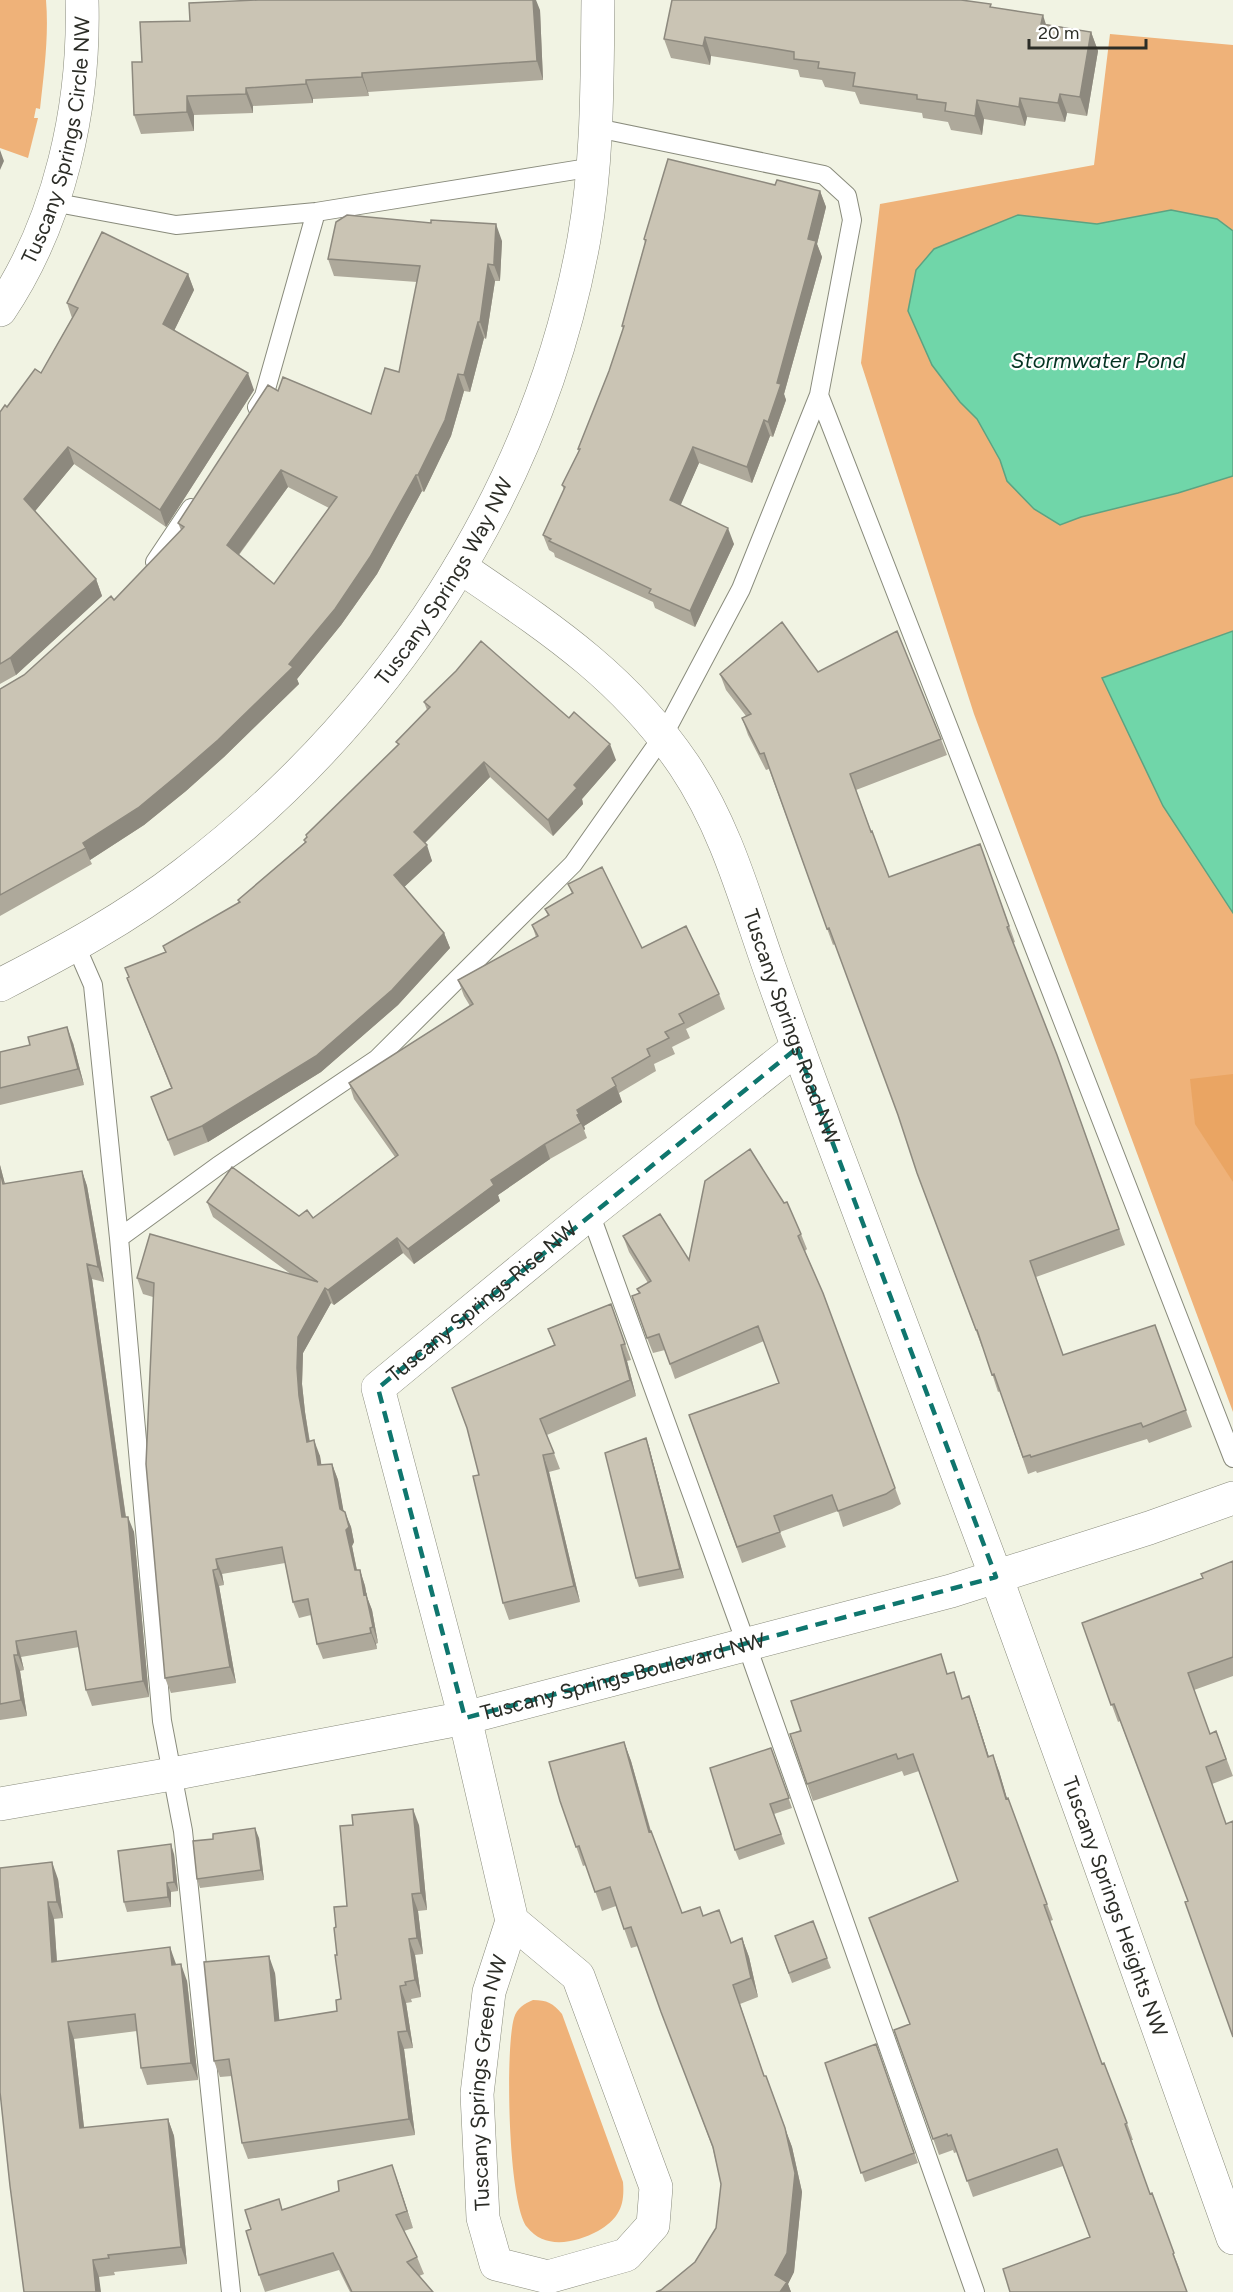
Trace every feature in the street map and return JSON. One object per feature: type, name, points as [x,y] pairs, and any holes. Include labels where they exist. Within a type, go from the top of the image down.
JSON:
[{"type":"street","name":"Tuscany Springs Circle NW","points":[[0,310],[31,253],[52,202],[68,146],[79,90],[83,33],[82,0]]},
{"type":"street","name":"Tuscany Springs Way NW","points":[[0,986],[76,946],[130,912],[182,876],[279,794],[330,742],[377,686],[421,628],[460,567],[494,506],[523,443],[547,379],[571,299],[584,238],[594,166],[597,128],[598,0]]},
{"type":"street","name":"Tuscany Springs Road NW","points":[[460,567],[560,635],[632,699],[663,735],[706,801],[724,837],[798,1048],[996,1576]]},
{"type":"street","name":"Tuscany Springs Rise NW","points":[[465,1718],[378,1388],[590,1213],[798,1048]]},
{"type":"street","name":"Tuscany Springs Boulevard NW","points":[[0,1804],[465,1718],[951,1591],[1149,1528],[1233,1498]]},
{"type":"street","name":"Tuscany Springs Heights NW","points":[[996,1576],[1233,2238]]},
{"type":"street","points":[[465,1718],[512,1921]]},
{"type":"street","name":"Tuscany Springs Green NW","points":[[512,1921],[578,1976],[656,2187],[653,2224],[626,2255],[548,2277],[496,2264],[483,2218],[477,2094],[489,1992],[512,1921]]},
{"type":"lane","points":[[119,1238],[218,1166],[377,1059],[573,864],[663,735],[741,589],[819,395],[852,220],[847,196],[824,175],[597,128]]},
{"type":"lane","points":[[52,202],[176,225],[316,212],[594,166]]},
{"type":"lane","points":[[245,425],[264,396],[316,212]]},
{"type":"lane","points":[[819,395],[1233,1458]]},
{"type":"lane","points":[[141,575],[158,560],[202,492]]},
{"type":"lane","points":[[76,946],[93,985],[119,1238],[162,1721],[183,1831],[231,2292]]},
{"type":"lane","points":[[590,1213],[747,1646],[975,2292]]},
{"type":"highlighted area","points":[[797,1048],[996,1577],[465,1718],[378,1388]]},
{"type":"shaded area","points":[[0,0],[46,0],[46,41],[40,109],[36,108],[34,118],[38,118],[28,158],[0,148]]},
{"type":"shaded area","points":[[1110,34],[1233,45],[1233,1412],[974,714],[861,363],[880,204],[1094,165]]},
{"type":"shaded area","points":[[1233,1074],[1233,1182],[1195,1124],[1190,1079]]},
{"type":"shaded area","points":[[533,2000],[549,2003],[562,2014],[623,2182],[622,2205],[616,2217],[598,2231],[570,2241],[551,2242],[534,2234],[527,2227],[521,2212],[516,2189],[510,2125],[511,2035],[517,2012]]},
{"type":"water","name":"Stormwater Pond","points":[[1171,210],[1217,219],[1233,231],[1233,476],[1178,493],[1081,517],[1060,525],[1034,509],[1007,481],[1000,460],[977,419],[960,402],[932,365],[908,311],[916,270],[934,249],[1018,215],[1097,224]]},
{"type":"water","points":[[1233,631],[1233,913],[1163,806],[1102,678]]},
{"type":"building","points":[[258,0],[533,0],[537,61],[362,73],[362,77],[306,80],[306,84],[246,88],[246,94],[187,96],[187,112],[134,115],[132,62],[142,62],[140,22],[190,21],[189,3]]},
{"type":"building","points":[[672,0],[961,0],[1043,15],[1041,24],[1091,32],[1080,97],[1060,94],[1058,103],[1020,98],[1019,107],[977,100],[975,116],[945,111],[946,103],[917,99],[917,95],[853,86],[855,73],[818,68],[819,62],[794,59],[794,52],[705,37],[703,46],[664,39]]},
{"type":"building","points":[[668,159],[775,185],[777,180],[820,191],[808,239],[816,241],[777,383],[781,384],[768,422],[764,420],[747,467],[693,447],[670,500],[728,528],[690,611],[649,593],[651,589],[549,541],[551,539],[543,535],[565,487],[562,485],[580,449],[578,449],[624,326],[622,326],[646,240],[644,239]]},
{"type":"building","points":[[347,215],[431,223],[431,220],[496,224],[494,265],[488,264],[480,322],[478,322],[464,375],[458,374],[445,420],[418,475],[370,557],[335,609],[289,664],[293,667],[218,740],[138,808],[83,843],[86,848],[0,895],[0,689],[24,675],[111,596],[114,600],[184,527],[178,523],[268,385],[278,391],[283,377],[371,414],[385,368],[399,372],[420,266],[328,259],[336,222]],"holes":[[[281,470],[337,497],[274,584],[227,545]]]},
{"type":"building","points":[[102,232],[188,274],[163,324],[248,373],[160,510],[68,447],[24,499],[96,579],[10,658],[0,664],[0,412],[5,405],[7,407],[35,369],[41,373],[78,308],[67,303]]},
{"type":"building","points":[[782,622],[818,672],[897,631],[941,739],[850,774],[871,832],[889,877],[980,844],[1009,926],[1007,927],[1057,1055],[1119,1229],[1030,1261],[1063,1355],[1155,1325],[1186,1410],[1143,1427],[1141,1423],[1031,1457],[1030,1455],[1023,1457],[764,753],[760,754],[742,718],[751,714],[720,674]]},
{"type":"building","points":[[481,641],[569,718],[574,712],[610,744],[574,785],[577,788],[548,820],[484,762],[414,832],[427,845],[394,875],[444,933],[392,990],[316,1056],[202,1126],[168,1140],[151,1097],[172,1088],[125,968],[166,952],[163,946],[240,902],[238,900],[306,842],[304,840],[306,835],[399,744],[396,742],[430,707],[424,702],[456,671]]},
{"type":"building","points":[[602,867],[642,948],[686,926],[719,994],[679,1014],[684,1023],[665,1032],[669,1038],[647,1049],[650,1056],[612,1078],[616,1086],[577,1110],[581,1123],[491,1180],[494,1185],[408,1249],[397,1238],[328,1290],[325,1288],[298,1337],[299,1396],[307,1442],[314,1440],[318,1465],[332,1464],[340,1509],[345,1512],[349,1527],[346,1530],[355,1570],[360,1570],[364,1595],[366,1594],[373,1627],[370,1628],[371,1633],[317,1644],[308,1599],[293,1602],[282,1547],[216,1559],[218,1569],[213,1570],[230,1667],[165,1678],[146,1464],[154,1283],[137,1278],[150,1234],[318,1282],[207,1202],[232,1167],[299,1216],[307,1210],[313,1218],[398,1155],[349,1083],[473,1004],[458,980],[538,936],[532,925],[549,915],[545,909],[573,893],[568,884]]},
{"type":"building","points":[[67,1027],[78,1069],[0,1088],[0,1052],[30,1045],[28,1037]]},
{"type":"building","points":[[750,1149],[784,1203],[787,1202],[801,1234],[798,1236],[823,1293],[895,1488],[886,1494],[838,1511],[832,1495],[774,1516],[780,1532],[737,1547],[689,1415],[779,1383],[758,1326],[670,1364],[659,1334],[647,1338],[632,1296],[640,1293],[637,1289],[651,1281],[623,1236],[660,1214],[689,1260],[705,1181]]},
{"type":"building","points":[[0,1171],[3,1184],[82,1171],[98,1267],[87,1264],[122,1517],[128,1517],[143,1681],[86,1690],[76,1631],[16,1641],[18,1655],[14,1655],[21,1700],[0,1704]]},
{"type":"building","points":[[611,1304],[625,1344],[621,1345],[630,1380],[540,1419],[554,1453],[543,1455],[574,1586],[503,1603],[473,1476],[479,1475],[467,1428],[452,1388],[555,1345],[548,1329]]},
{"type":"building","points":[[646,1438],[680,1569],[636,1578],[605,1453]]},
{"type":"building","points":[[1233,1561],[1233,1657],[1188,1673],[1210,1734],[1216,1731],[1226,1759],[1206,1767],[1226,1824],[1233,1821],[1233,2037],[1185,1902],[1188,1901],[1114,1704],[1111,1705],[1082,1623],[1203,1578],[1201,1574]]},
{"type":"building","points":[[941,1654],[947,1674],[954,1672],[962,1699],[969,1696],[988,1757],[993,1755],[1006,1799],[1008,1798],[1047,1904],[1044,1905],[1102,2064],[1104,2063],[1127,2123],[1125,2124],[1187,2292],[1010,2292],[1003,2269],[1090,2237],[1057,2149],[967,2181],[951,2135],[947,2134],[933,2139],[894,2030],[910,2024],[869,1918],[958,1881],[913,1754],[898,1759],[896,1754],[807,1784],[790,1734],[801,1731],[791,1701]]},
{"type":"building","points":[[624,1742],[649,1832],[651,1831],[682,1913],[700,1907],[703,1916],[719,1910],[731,1943],[742,1938],[751,1978],[733,1985],[764,2076],[766,2076],[785,2128],[795,2173],[787,2253],[775,2275],[787,2282],[780,2292],[656,2292],[695,2262],[716,2228],[721,2184],[713,2147],[631,1927],[624,1929],[610,1887],[595,1892],[579,1846],[576,1847],[549,1762]]},
{"type":"building","points":[[771,1748],[789,1798],[770,1804],[781,1834],[735,1850],[710,1768]]},
{"type":"building","points":[[413,1809],[421,1893],[412,1894],[417,1938],[409,1939],[415,1980],[405,1982],[406,1985],[400,1986],[407,2031],[398,2032],[409,2119],[242,2143],[229,2059],[214,2061],[204,1962],[269,1956],[275,2021],[337,2011],[336,2000],[341,1999],[335,1955],[337,1955],[334,1907],[347,1906],[340,1826],[353,1825],[352,1815]]},
{"type":"building","points":[[255,1828],[261,1870],[197,1879],[193,1841],[213,1839],[213,1834]]},
{"type":"building","points":[[171,1844],[174,1882],[167,1883],[168,1897],[124,1902],[118,1851]]},
{"type":"building","points":[[52,1862],[57,1902],[48,1902],[52,1962],[170,1947],[172,1965],[181,1964],[191,2063],[141,2068],[135,2014],[68,2022],[80,2128],[168,2119],[181,2247],[108,2255],[109,2258],[93,2260],[96,2292],[24,2292],[0,2092],[0,1868]]},
{"type":"building","points":[[813,1921],[827,1958],[789,1973],[775,1936]]},
{"type":"building","points":[[876,2044],[914,2153],[861,2173],[825,2063]]},
{"type":"building","points":[[392,2165],[407,2211],[396,2215],[417,2257],[407,2262],[433,2292],[352,2292],[333,2253],[259,2275],[246,2231],[251,2229],[245,2210],[279,2199],[282,2210],[339,2191],[338,2181]]}]
